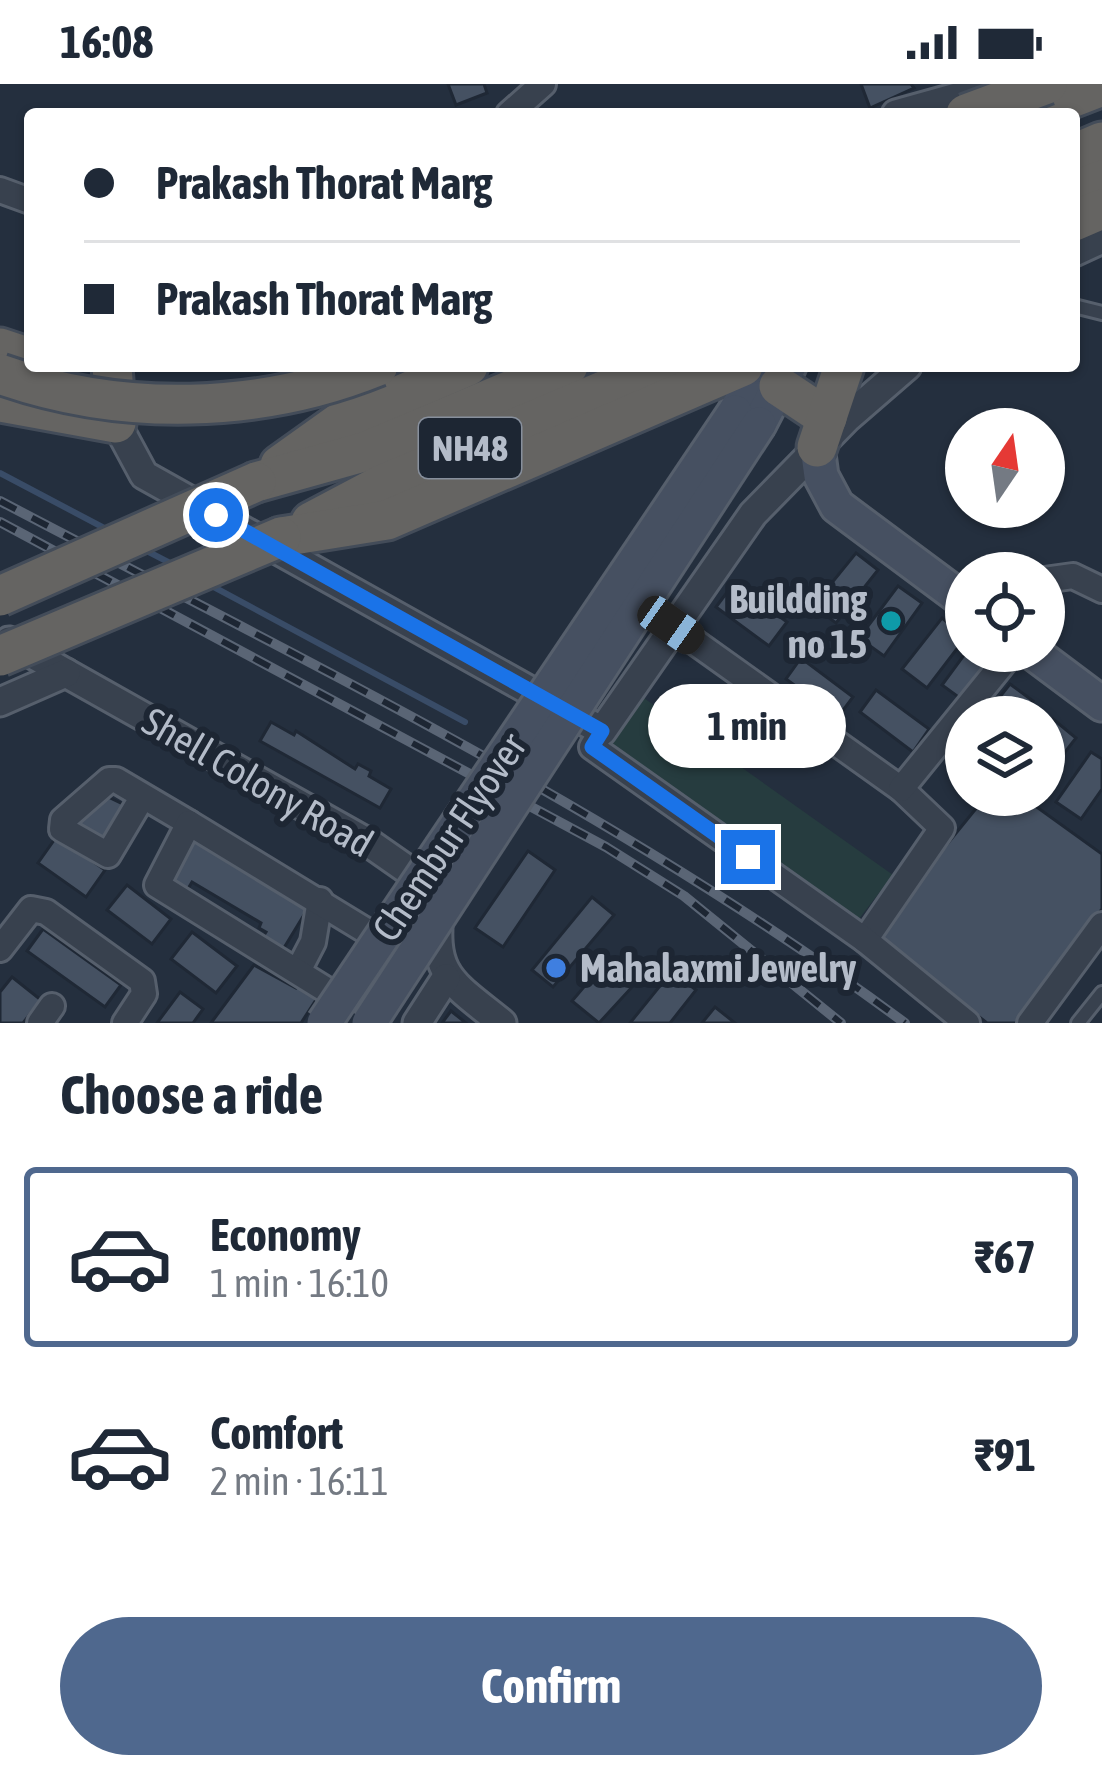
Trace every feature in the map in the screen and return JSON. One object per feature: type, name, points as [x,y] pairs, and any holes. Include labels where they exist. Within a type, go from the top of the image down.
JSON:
[{"type":"highway","points":[[964,101],[1047,84]]},
{"type":"highway","points":[[1045,108],[1102,86]]},
{"type":"highway","points":[[0,402],[116,423],[112,372]]},
{"type":"highway","points":[[118,372],[189,381],[278,372]]},
{"type":"highway","points":[[0,374],[102,397],[189,406],[266,400],[358,372]]},
{"type":"highway","points":[[256,482],[344,420],[454,372]]},
{"type":"highway","name":"NH48","points":[[0,596],[256,482],[367,451],[554,372]]},
{"type":"highway","name":"NH48","points":[[0,656],[281,537],[381,485],[648,372]]},
{"type":"highway","points":[[830,427],[843,372]]},
{"type":"highway","points":[[830,427],[862,372]]},
{"type":"highway","points":[[776,373],[830,427]]},
{"type":"highway","points":[[281,537],[387,520],[739,395]]},
{"type":"main road","points":[[739,395],[776,373]]},
{"type":"main road","name":"Chembur Flyover","points":[[328,1009],[739,395]]},
{"type":"main road","name":"Chembur Flyover","points":[[369,1023],[739,395]]},
{"type":"main road","points":[[830,427],[821,476],[836,506],[945,583]]},
{"type":"main road","points":[[1059,672],[1102,704]]},
{"type":"street","points":[[516,108],[544,84]]},
{"type":"street","points":[[927,108],[964,101]]},
{"type":"street","points":[[899,372],[830,427],[753,514],[671,625],[592,747],[865,940],[967,1023]]},
{"type":"street","points":[[116,423],[144,475],[602,731]]},
{"type":"street","points":[[1065,578],[1102,590]]},
{"type":"street","points":[[671,625],[901,789],[942,828],[865,940]]},
{"type":"street","name":"Shell Colony Road","points":[[0,636],[372,844],[415,875],[440,905],[434,950],[446,978]]},
{"type":"street","points":[[901,789],[996,672]]},
{"type":"street","points":[[0,702],[66,673]]},
{"type":"street","points":[[143,796],[374,935]]},
{"type":"street","points":[[189,823],[157,885],[298,971],[328,1009]]},
{"type":"street","points":[[312,1023],[328,1009],[415,875]]},
{"type":"street","points":[[298,971],[313,942],[320,900]]},
{"type":"street","points":[[0,949],[31,909],[46,912],[142,981],[145,994],[125,1023]]},
{"type":"street","points":[[1030,1023],[1102,925]]},
{"type":"street","points":[[417,1023],[446,978],[502,1023]]},
{"type":"lane","points":[[1078,1023],[1102,993]]},
{"type":"green space","points":[[641,696],[893,875],[855,924],[608,745]]},
{"type":"building","points":[[448,84],[484,84],[487,93],[456,105]]},
{"type":"building","points":[[861,84],[911,84],[914,88],[870,108]]},
{"type":"building","points":[[856,553],[878,570],[836,623],[813,606]]},
{"type":"building","points":[[734,583],[787,622],[769,646],[716,607]]},
{"type":"building","name":"Buildding no 15","points":[[898,586],[922,603],[884,656],[859,638]]},
{"type":"building","points":[[942,618],[945,620],[945,664],[927,688],[902,669]]},
{"type":"building","points":[[801,658],[853,697],[838,717],[786,679]]},
{"type":"building","points":[[952,672],[992,672],[974,696],[957,696],[942,685]]},
{"type":"building","points":[[1010,684],[1026,696],[1001,696]]},
{"type":"building","points":[[876,690],[929,729],[913,752],[860,712]]},
{"type":"building","points":[[271,722],[294,735],[296,731],[355,769],[358,764],[371,771],[369,776],[391,789],[380,808],[260,741]]},
{"type":"building","points":[[1065,729],[1076,738],[1065,752]]},
{"type":"building","points":[[1091,752],[1102,759],[1102,789],[1081,819],[1065,808],[1065,789]]},
{"type":"building","points":[[104,795],[133,809],[105,849],[69,825]]},
{"type":"building","points":[[970,816],[1049,816],[1102,854],[1102,909],[1018,1023],[987,1023],[874,934]]},
{"type":"building","points":[[196,830],[313,900],[279,956],[259,943],[266,932],[259,928],[261,923],[192,882],[186,892],[166,879]]},
{"type":"building","points":[[57,836],[105,870],[86,897],[38,863]]},
{"type":"building","points":[[528,851],[555,870],[503,947],[475,928]]},
{"type":"building","points":[[127,885],[171,919],[152,944],[107,910]]},
{"type":"building","points":[[592,897],[614,915],[553,987],[532,970]]},
{"type":"building","points":[[43,929],[121,985],[105,1007],[27,951]]},
{"type":"building","points":[[192,932],[237,966],[216,993],[171,959]]},
{"type":"building","points":[[605,962],[633,986],[599,1023],[572,1001]]},
{"type":"building","points":[[254,965],[296,988],[304,977],[321,992],[301,1023],[211,1023]]},
{"type":"building","points":[[672,971],[696,990],[670,1023],[630,1023]]},
{"type":"building","points":[[12,977],[41,1000],[23,1023],[0,1023],[0,992]]},
{"type":"building","points":[[180,992],[203,1009],[193,1023],[157,1023]]},
{"type":"building","points":[[715,1007],[735,1023],[702,1023]]},
{"type":"building","points":[[451,1011],[466,1023],[442,1023]]},
{"type":"waterway","points":[[0,473],[108,530]]},
{"type":"waterway","points":[[141,548],[172,564]]},
{"type":"waterway","points":[[210,585],[465,722]]},
{"type":"railway","points":[[0,501],[577,809],[798,947],[905,1023]]},
{"type":"railway","points":[[0,522],[606,847],[684,896],[841,1023]]},
{"type":"place","name":"Buildding no 15","points":[[891,621]]},
{"type":"place","name":"Mahalaxmi Jewelry","points":[[556,968]]},
{"type":"route","points":[[216,515],[602,731],[592,747],[748,857]]}]
